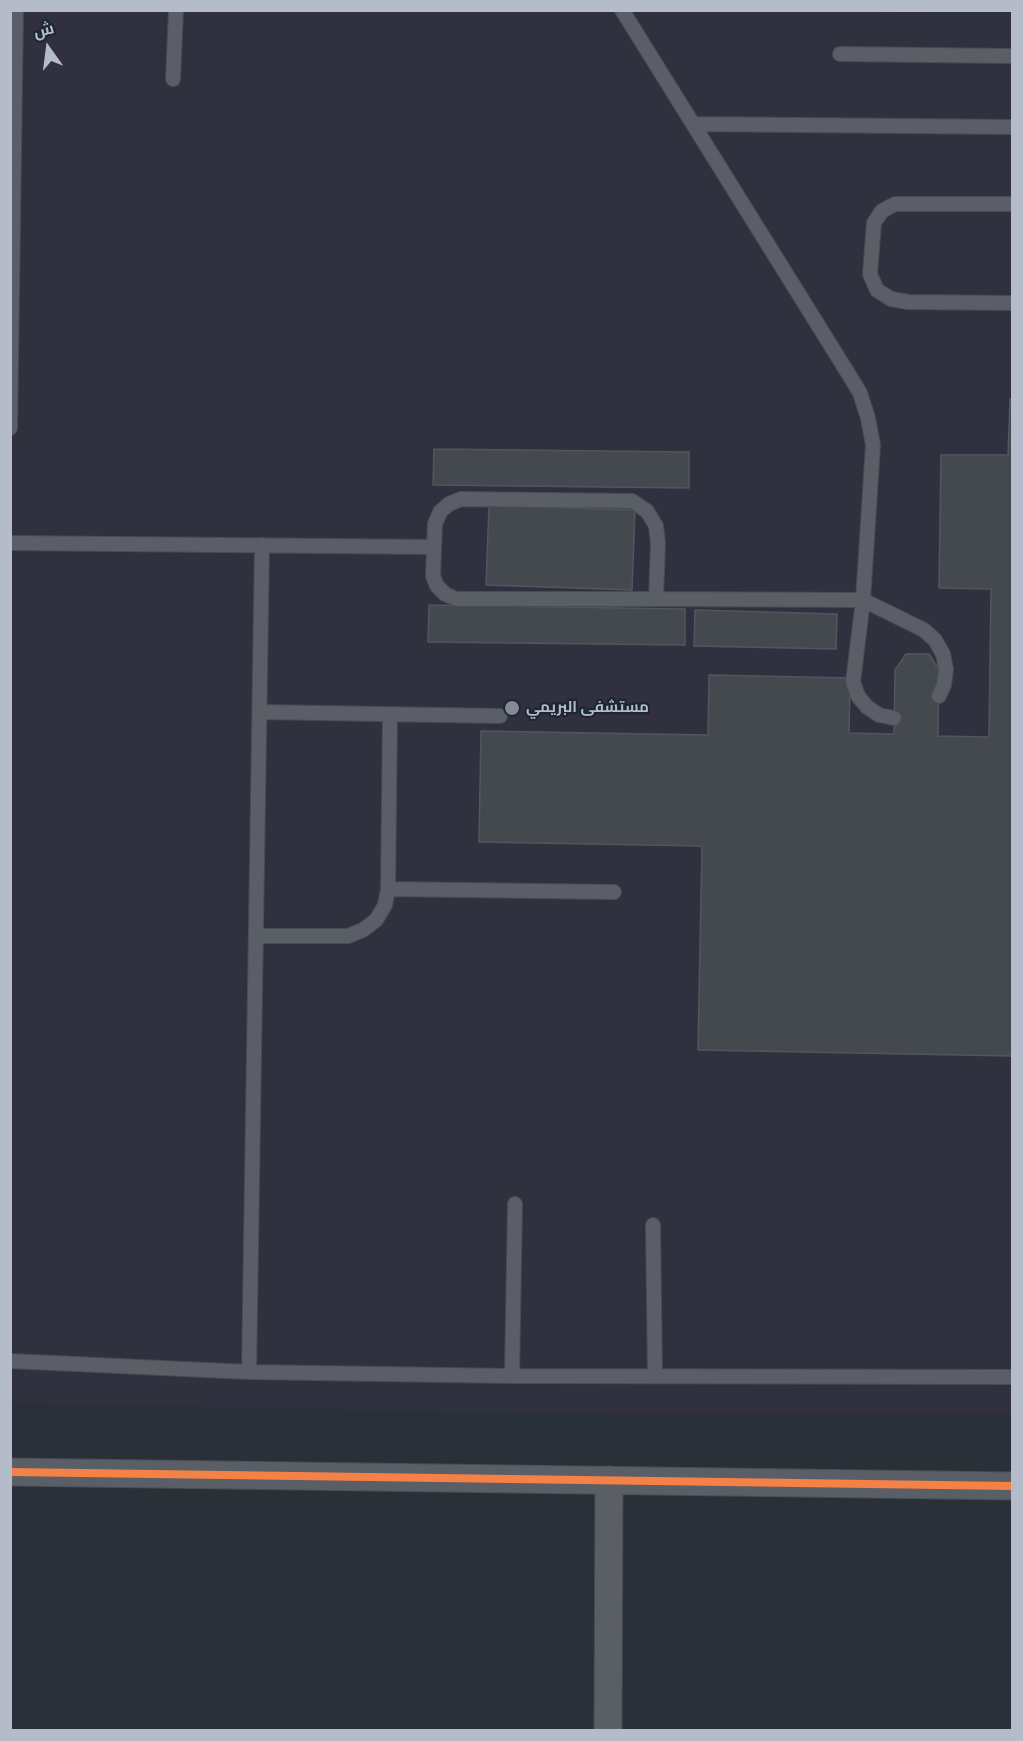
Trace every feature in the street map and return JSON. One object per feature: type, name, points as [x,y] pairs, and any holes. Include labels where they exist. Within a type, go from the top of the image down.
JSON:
[{"type":"street","points":[[10,1472],[1012,1486]]},
{"type":"street","points":[[608,1731],[609,1480]]},
{"type":"lane","points":[[10,428],[16,10]]},
{"type":"lane","points":[[173,79],[176,10]]},
{"type":"lane","points":[[622,10],[860,393],[873,445],[863,600],[853,682],[858,696],[867,707],[879,714],[894,718]]},
{"type":"lane","points":[[840,54],[1012,56]]},
{"type":"lane","points":[[693,124],[1012,128]]},
{"type":"lane","points":[[1012,204],[895,204],[882,211],[874,223],[870,274],[877,290],[891,299],[908,302],[1012,303]]},
{"type":"lane","points":[[656,599],[658,543],[656,526],[647,511],[632,501],[461,499],[449,504],[440,512],[435,524],[433,576],[437,586],[446,594],[456,598],[656,599],[863,600],[924,630],[935,640],[943,654],[946,669],[944,685],[939,696]]},
{"type":"lane","points":[[10,543],[433,547]]},
{"type":"lane","points":[[249,1372],[262,545]]},
{"type":"lane","points":[[260,712],[500,716]]},
{"type":"lane","points":[[256,936],[348,936],[363,930],[376,920],[385,905],[388,889],[390,715]]},
{"type":"lane","points":[[388,889],[614,892]]},
{"type":"lane","points":[[512,1376],[516,1204]]},
{"type":"lane","points":[[653,1225],[655,1375]]},
{"type":"lane","points":[[10,1361],[249,1372],[512,1376],[1012,1377]]},
{"type":"shaded area","name":"مستشفى البريمي","points":[[757,10],[1012,14],[1012,1414],[458,1412],[11,1403],[11,11]]},
{"type":"building","name":"مستشفى البريمي","points":[[1010,399],[1012,399],[1012,1056],[698,1050],[702,846],[479,842],[481,731],[708,735],[709,675],[850,678],[849,733],[894,734],[895,670],[906,654],[929,654],[939,670],[938,736],[989,737],[991,589],[939,588],[941,455],[1008,455]]},
{"type":"building","points":[[434,449],[689,452],[689,488],[433,485]]},
{"type":"building","points":[[489,506],[635,510],[632,590],[486,585]]},
{"type":"building","points":[[429,605],[685,609],[685,645],[428,642]]},
{"type":"building","points":[[695,610],[837,614],[836,649],[694,646]]},
{"type":"cycle path","points":[[10,1472],[1012,1486]]},
{"type":"place","name":"مستشفى البريمي","points":[[512,708]]}]
